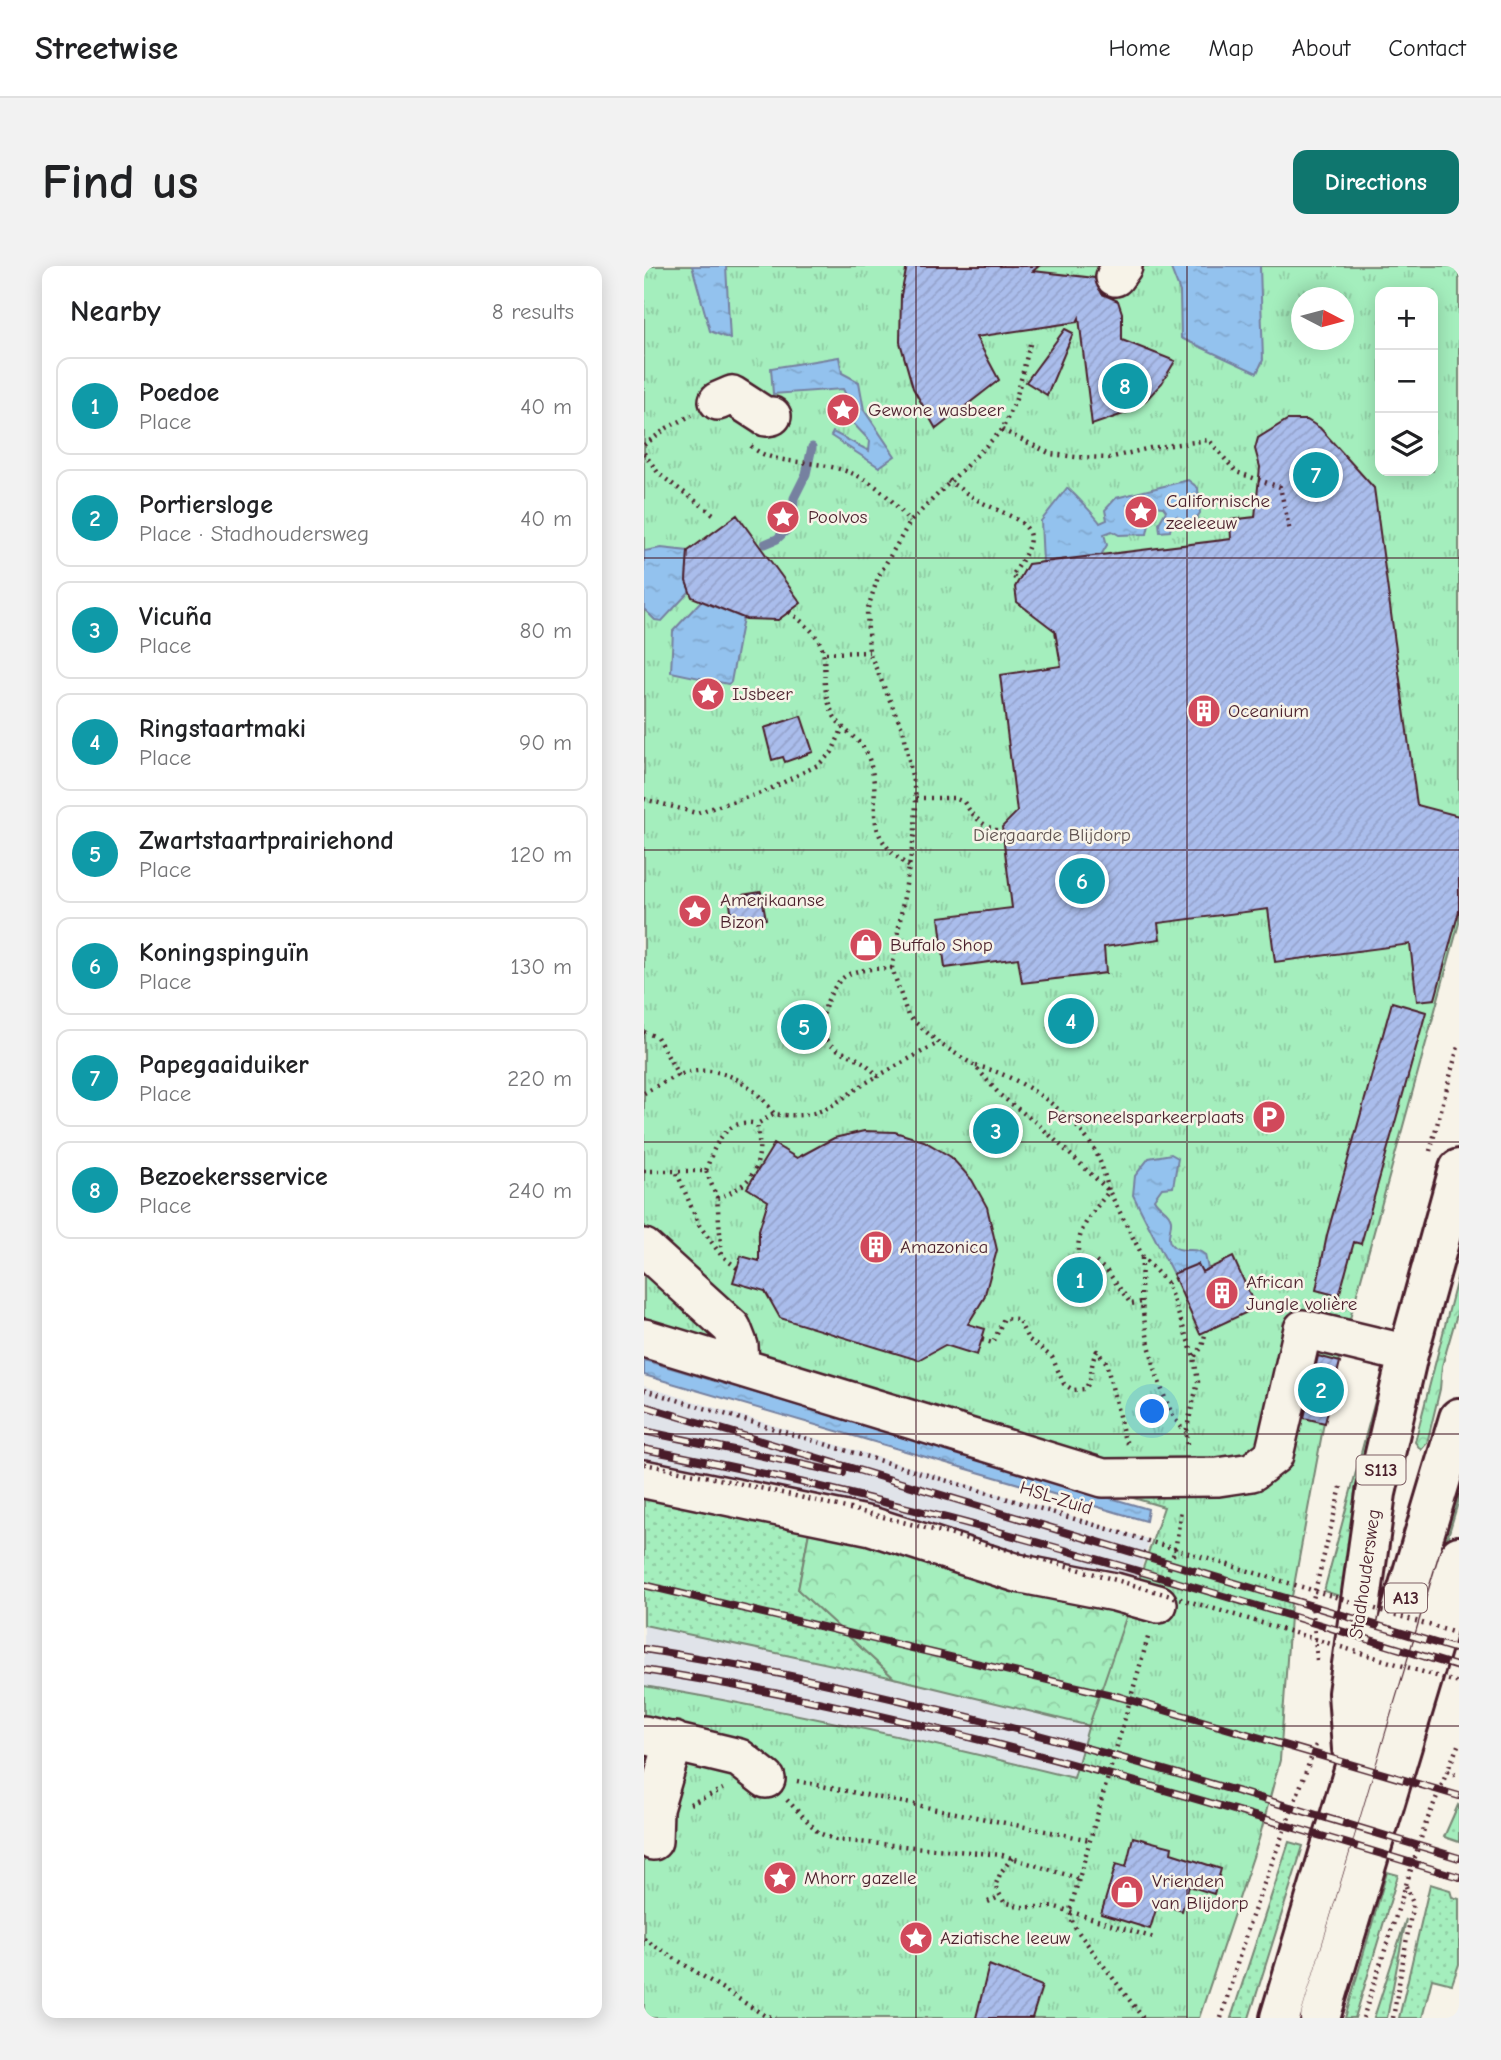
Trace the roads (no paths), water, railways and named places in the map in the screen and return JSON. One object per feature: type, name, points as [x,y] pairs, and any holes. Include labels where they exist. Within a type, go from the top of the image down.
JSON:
[{"type":"main road","name":"Stadhoudersweg","points":[[1353,1779],[1348,1693],[1376,1493],[1408,1354],[1459,1169]]},
{"type":"main road","name":"Stadhoudersweg","points":[[1280,2018],[1459,1418]]},
{"type":"main road","name":"A13","points":[[1422,1678],[1459,1556]]},
{"type":"main road","points":[[1320,2018],[1422,1678],[1459,1632]]},
{"type":"lane","points":[[713,399],[732,395],[766,417],[772,416]]},
{"type":"lane","points":[[644,1248],[732,1328],[739,1346],[740,1366]]},
{"type":"lane","points":[[644,1338],[1103,1478],[1185,1475],[1217,1477],[1252,1472],[1274,1455],[1303,1329],[1408,1354]]},
{"type":"lane","points":[[644,1479],[871,1526],[1017,1573],[1115,1592],[1158,1604]]},
{"type":"lane","points":[[653,1841],[659,1738],[739,1758],[766,1780]]},
{"type":"water","points":[[692,266],[726,266],[730,339],[710,331]]},
{"type":"water","points":[[1170,266],[1260,266],[1263,360],[1257,373],[1181,338],[1180,292]]},
{"type":"water","points":[[839,357],[842,373],[859,382],[864,410],[895,456],[879,467],[831,436],[833,432],[869,451],[870,441],[850,420],[849,401],[843,389],[773,394],[771,368]]},
{"type":"water","points":[[1188,480],[1198,488],[1200,513],[1193,523],[1181,526],[1177,516],[1172,520],[1170,531],[1160,532],[1159,523],[1166,511],[1163,507],[1153,506],[1147,534],[1119,535],[1112,531],[1104,534],[1107,545],[1095,565],[1067,567],[1065,559],[1043,562],[1041,521],[1067,488],[1100,523],[1107,520],[1105,510],[1116,498]]},
{"type":"water","points":[[661,548],[688,551],[686,581],[690,591],[662,621],[655,620],[644,609],[644,551]]},
{"type":"water","points":[[701,601],[743,618],[731,682],[728,684],[671,672],[673,631]]},
{"type":"water","points":[[1171,1154],[1178,1158],[1173,1187],[1162,1188],[1154,1199],[1170,1217],[1171,1244],[1178,1249],[1197,1251],[1205,1255],[1208,1269],[1202,1272],[1197,1264],[1173,1274],[1133,1195],[1135,1176],[1149,1158]]},
{"type":"water","points":[[644,1360],[1148,1509],[1146,1521],[644,1375]]},
{"type":"waterway","points":[[765,544],[777,539],[793,524],[794,498],[806,474],[812,447]]},
{"type":"railway","points":[[644,1406],[1459,1650]]},
{"type":"railway","points":[[644,1431],[843,1473]]},
{"type":"railway","points":[[644,1449],[850,1494],[1054,1547],[1459,1667]]},
{"type":"railway","points":[[644,1585],[1120,1697],[1459,1796]]},
{"type":"railway","points":[[644,1649],[852,1689],[954,1713],[1156,1768],[1459,1858]]},
{"type":"railway","points":[[644,1670],[748,1688],[954,1733],[1156,1788],[1459,1877]]},
{"type":"place","name":"Bezoekersservice","points":[[1125,386]]},
{"type":"place","name":"Gewone wasbeer","points":[[843,410]]},
{"type":"place","name":"Papegaaiduiker","points":[[1316,475]]},
{"type":"place","name":"Californische zeeleeuw","points":[[1141,512]]},
{"type":"place","name":"Poolvos","points":[[783,517]]},
{"type":"place","name":"IJsbeer","points":[[708,694]]},
{"type":"place","name":"Oceanium","points":[[1204,711]]},
{"type":"place","name":"Koningspinguïn","points":[[1082,881]]},
{"type":"place","name":"Amerikaanse Bizon","points":[[695,911]]},
{"type":"place","name":"Buffalo Shop","points":[[866,945]]},
{"type":"place","name":"Ringstaartmaki","points":[[1071,1021]]},
{"type":"place","name":"Zwartstaartprairiehond","points":[[804,1027]]},
{"type":"place","name":"Personeelsparkeerplaats","points":[[1269,1117]]},
{"type":"place","name":"Vicuña","points":[[996,1131]]},
{"type":"place","name":"Amazonica","points":[[876,1247]]},
{"type":"place","name":"Poedoe","points":[[1080,1280]]},
{"type":"place","name":"African Jungle volière","points":[[1222,1293]]},
{"type":"place","name":"Portiersloge","points":[[1321,1390]]},
{"type":"place","name":"Mhorr gazelle","points":[[780,1878]]},
{"type":"place","name":"Vrienden van Blijdorp","points":[[1127,1892]]},
{"type":"place","name":"Aziatische leeuw","points":[[916,1938]]},
{"type":"park label","name":"Diergaarde Blijdorp","points":[[1052,835]]}]
